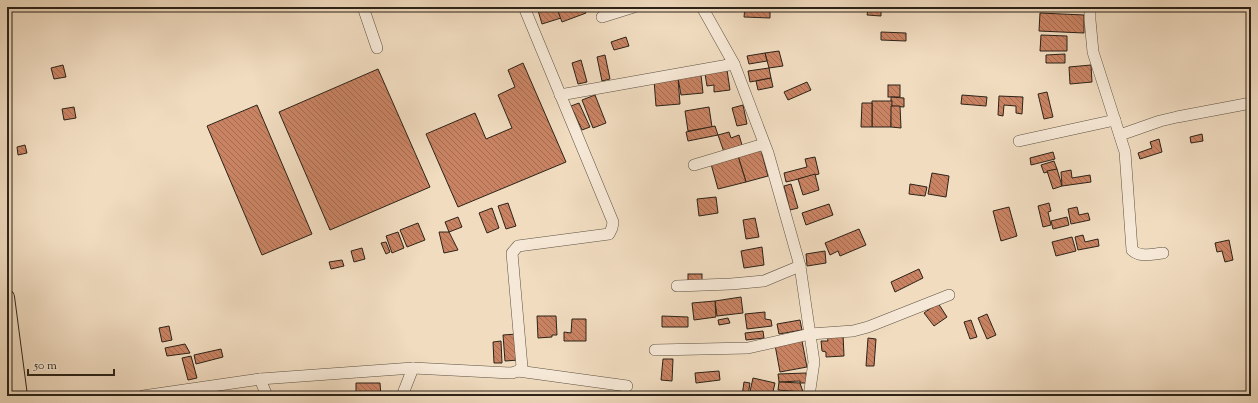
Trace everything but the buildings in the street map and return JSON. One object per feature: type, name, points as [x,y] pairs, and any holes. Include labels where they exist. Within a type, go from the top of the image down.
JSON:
[{"type":"main road","points":[[7,297],[20,396]]},
{"type":"street","points":[[362,7],[377,48]]},
{"type":"street","points":[[518,371],[522,367],[512,253],[518,246],[609,234],[613,222],[524,7]]},
{"type":"street","points":[[602,17],[634,7]]},
{"type":"street","points":[[702,7],[734,64],[764,144],[800,266],[814,362],[809,396]]},
{"type":"street","points":[[1090,7],[1093,52],[1125,152],[1132,250],[1136,254],[1143,255],[1163,252]]},
{"type":"street","points":[[560,95],[734,64]]},
{"type":"street","points":[[1120,135],[1160,121],[1251,103]]},
{"type":"street","points":[[1019,141],[1115,120]]},
{"type":"street","points":[[694,165],[764,144]]},
{"type":"street","points":[[678,286],[764,281],[800,266]]},
{"type":"street","points":[[655,350],[748,348],[810,334],[853,332],[949,295]]},
{"type":"street","points":[[402,396],[413,368]]},
{"type":"street","points":[[143,396],[260,379],[413,368],[512,373],[518,371],[627,386]]},
{"type":"street","points":[[260,379],[267,396]]}]
